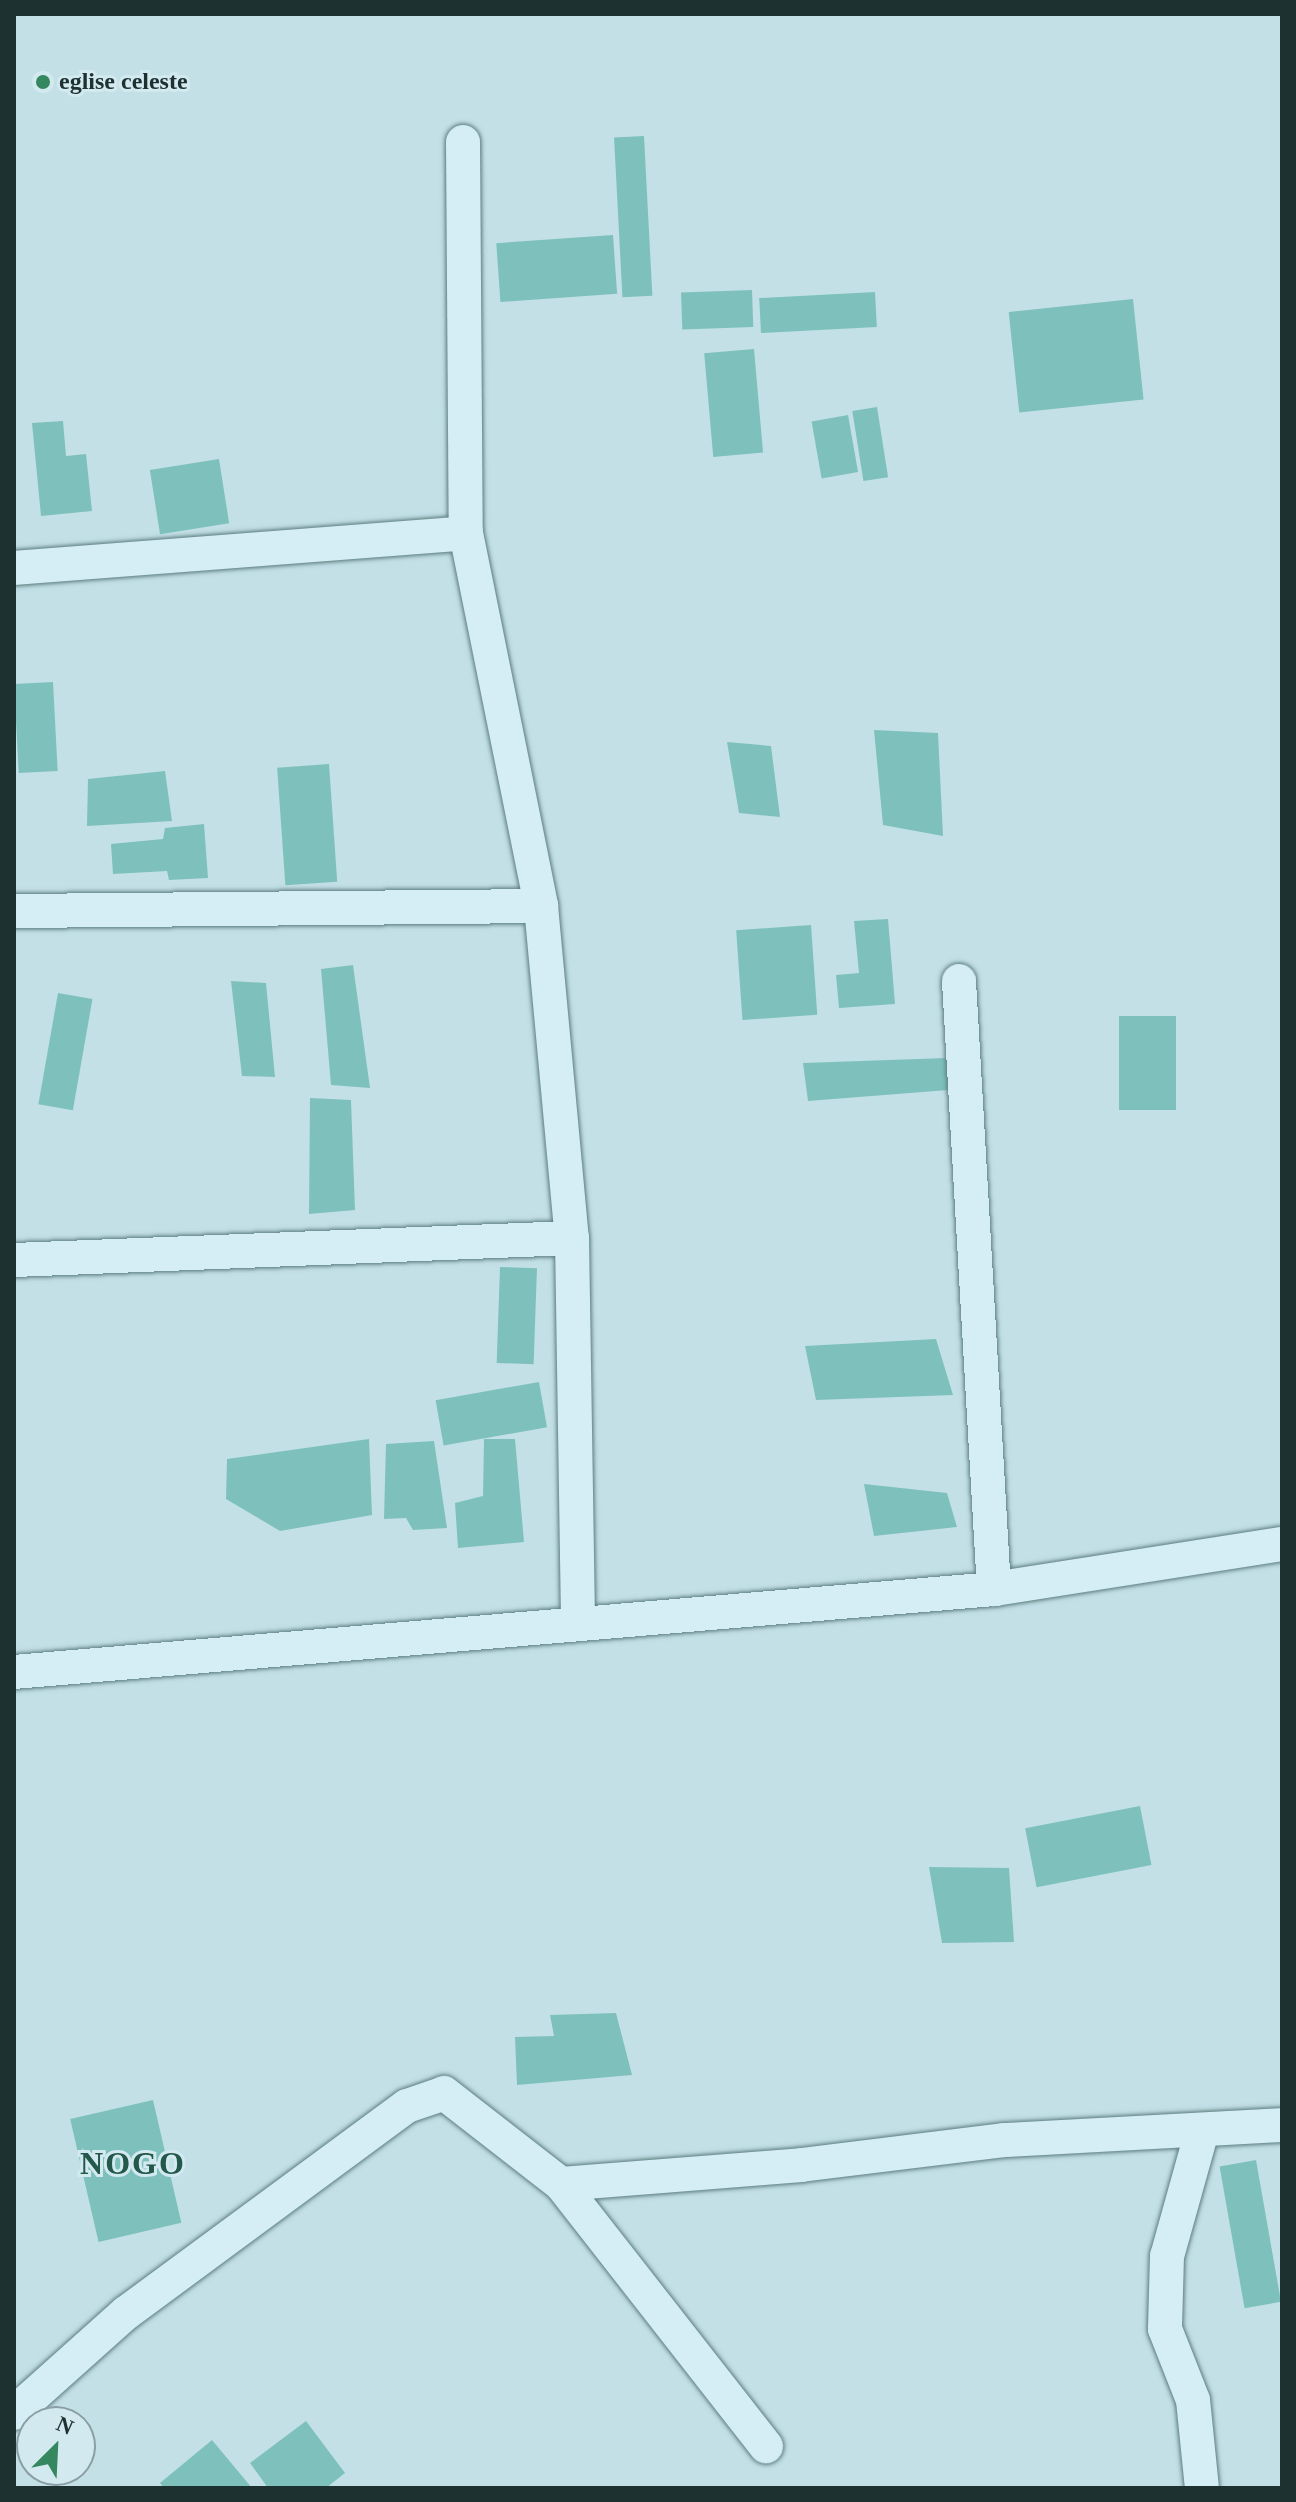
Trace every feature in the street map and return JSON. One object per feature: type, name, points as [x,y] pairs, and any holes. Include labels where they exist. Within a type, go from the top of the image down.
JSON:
[{"type":"street","points":[[463,142],[466,533],[541,906],[572,1238],[578,1623]]},
{"type":"street","points":[[14,568],[466,533]]},
{"type":"street","points":[[14,911],[541,906]]},
{"type":"street","points":[[959,981],[994,1589]]},
{"type":"street","points":[[14,1260],[572,1238]]},
{"type":"street","points":[[14,1672],[994,1589],[1282,1544]]},
{"type":"street","points":[[14,2413],[126,2313],[429,2094],[456,2097],[561,2184],[766,2446]]},
{"type":"street","points":[[561,2184],[801,2165],[1005,2140],[1282,2125]]},
{"type":"street","points":[[1202,2131],[1167,2256],[1165,2329],[1193,2400],[1202,2488]]},
{"type":"building","points":[[644,136],[652,296],[622,297],[614,138]]},
{"type":"building","points":[[613,235],[617,294],[500,302],[496,243]]},
{"type":"building","points":[[752,290],[753,327],[682,329],[681,292]]},
{"type":"building","points":[[875,292],[877,327],[761,333],[759,298]]},
{"type":"building","points":[[1133,299],[1144,399],[1019,413],[1009,312]]},
{"type":"building","points":[[754,349],[763,453],[713,457],[704,353]]},
{"type":"building","points":[[877,407],[888,477],[863,481],[852,411]]},
{"type":"building","points":[[848,415],[858,472],[822,479],[812,421]]},
{"type":"building","points":[[63,421],[66,456],[86,454],[92,511],[41,516],[32,423]]},
{"type":"building","points":[[219,459],[229,523],[160,534],[150,470]]},
{"type":"building","points":[[53,682],[58,771],[19,773],[14,684]]},
{"type":"building","points":[[874,730],[938,733],[943,836],[883,825]]},
{"type":"building","points":[[727,742],[771,746],[780,817],[739,813]]},
{"type":"building","points":[[329,764],[337,882],[285,885],[277,768]]},
{"type":"building","points":[[165,771],[172,821],[87,826],[88,779]]},
{"type":"building","points":[[204,824],[208,878],[169,880],[167,871],[113,874],[111,844],[163,839],[165,828]]},
{"type":"building","points":[[888,919],[895,1004],[839,1008],[836,975],[859,973],[854,921]]},
{"type":"building","points":[[811,925],[817,1015],[742,1020],[736,930]]},
{"type":"building","points":[[353,965],[370,1088],[331,1085],[321,969]]},
{"type":"building","points":[[231,981],[266,983],[275,1077],[242,1076]]},
{"type":"building","points":[[58,993],[92,999],[73,1110],[38,1104]]},
{"type":"building","points":[[1119,1016],[1176,1016],[1176,1110],[1119,1110]]},
{"type":"building","points":[[947,1058],[948,1090],[808,1101],[803,1063]]},
{"type":"building","points":[[310,1098],[351,1100],[355,1210],[309,1214]]},
{"type":"building","points":[[500,1267],[537,1268],[534,1364],[497,1363]]},
{"type":"building","points":[[936,1339],[953,1395],[816,1400],[805,1346]]},
{"type":"building","points":[[539,1382],[547,1427],[444,1446],[436,1400]]},
{"type":"building","points":[[369,1439],[372,1515],[280,1531],[226,1499],[227,1459]]},
{"type":"building","points":[[484,1439],[515,1439],[524,1542],[458,1548],[455,1503],[483,1496]]},
{"type":"building","points":[[434,1441],[447,1528],[413,1530],[406,1518],[384,1519],[386,1444]]},
{"type":"building","points":[[864,1484],[947,1493],[957,1527],[874,1536]]},
{"type":"building","points":[[1140,1806],[1151,1865],[1037,1887],[1025,1828]]},
{"type":"building","points":[[929,1867],[1009,1868],[1014,1942],[942,1943]]},
{"type":"building","points":[[616,2013],[632,2075],[517,2085],[515,2037],[554,2036],[550,2015]]},
{"type":"building","points":[[153,2100],[181,2223],[99,2242],[70,2119]]},
{"type":"building","points":[[1256,2160],[1281,2302],[1245,2308],[1220,2166]]},
{"type":"building","points":[[306,2421],[345,2473],[326,2488],[268,2488],[250,2463]]},
{"type":"building","points":[[212,2440],[252,2488],[164,2488],[160,2483]]},
{"type":"place","name":"eglise celeste","points":[[43,82]]},
{"type":"district","name":"NOGO","points":[[133,2163]]}]
